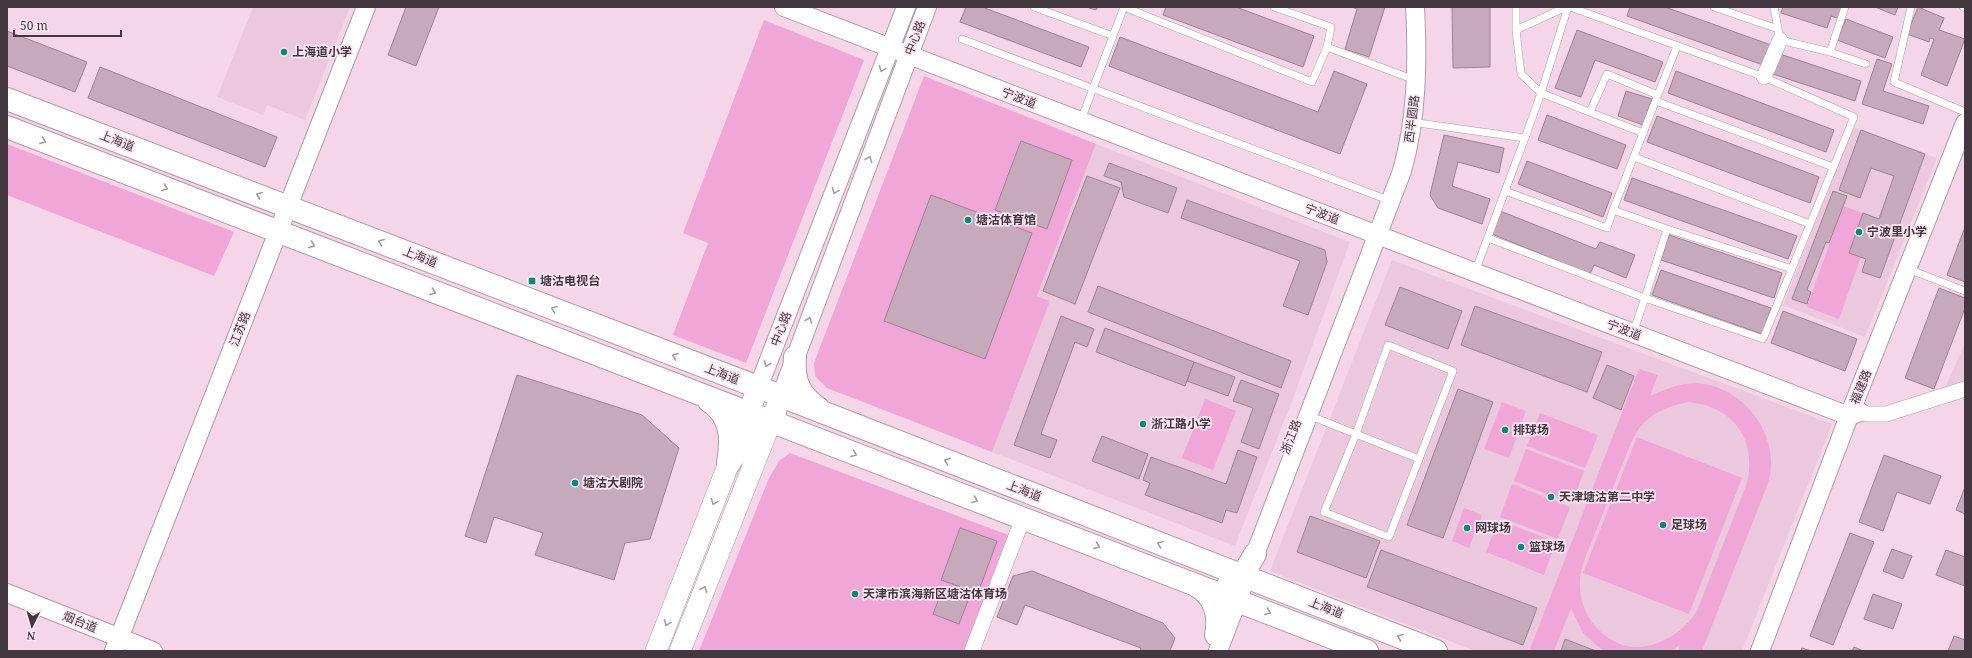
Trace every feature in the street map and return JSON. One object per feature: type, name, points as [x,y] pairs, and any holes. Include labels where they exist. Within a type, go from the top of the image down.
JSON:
[{"type":"main road","name":"上海道","points":[[7,99],[292,207],[758,388],[762,415]]},
{"type":"main road","name":"上海道","points":[[7,127],[703,397],[762,415],[817,440],[1193,583],[1233,588],[1266,585],[1436,651]]},
{"type":"main road","points":[[795,357],[794,373],[801,393],[811,403],[828,414]]},
{"type":"main road","points":[[656,651],[728,465],[762,415],[736,388],[712,370]]},
{"type":"main road","points":[[703,397],[717,407],[728,422],[730,434],[728,465]]},
{"type":"main road","name":"上海道","points":[[762,415],[828,414],[1196,558],[1233,588],[1367,651]]},
{"type":"main road","name":"中心路","points":[[680,651],[750,473],[762,415]]},
{"type":"main road","points":[[750,473],[767,446],[778,438],[793,437],[817,440]]},
{"type":"main road","points":[[1255,554],[1255,574],[1266,585]]},
{"type":"main road","points":[[1233,588],[1255,554]]},
{"type":"main road","points":[[1193,583],[1206,594],[1215,607],[1218,624],[1217,643]]},
{"type":"street","name":"江苏路","points":[[292,207],[366,7]]},
{"type":"street","name":"江苏路","points":[[121,645],[281,233],[375,7]]},
{"type":"street","name":"宁波道","points":[[784,7],[892,43]]},
{"type":"street","name":"宁波道","points":[[814,7],[910,51],[1855,411]]},
{"type":"street","name":"中心路","points":[[758,388],[906,7]]},
{"type":"street","name":"中心路","points":[[762,415],[795,357],[927,7]]},
{"type":"street","name":"西半圆路","points":[[1375,229],[1383,198],[1408,121],[1405,7]]},
{"type":"street","name":"西半圆路","points":[[1375,229],[1402,172],[1408,121],[1416,77],[1415,7]]},
{"type":"street","points":[[1764,77],[1779,35]]},
{"type":"street","name":"宁波道","points":[[910,51],[1084,112],[1375,229]]},
{"type":"street","name":"福建路","points":[[1912,270],[1965,123]]},
{"type":"street","name":"福建路","points":[[1760,651],[1912,270],[1965,147]]},
{"type":"street","name":"浙江路","points":[[1255,554],[1305,414],[1375,229]]},
{"type":"street","points":[[1855,411],[1875,416],[1886,414],[1965,389]]},
{"type":"street","name":"福建路","points":[[1768,651],[1855,411]]},
{"type":"street","name":"浙江路","points":[[1217,643],[1233,588],[1305,414]]},
{"type":"street","points":[[972,651],[1023,518]]},
{"type":"street","name":"烟台道","points":[[7,593],[121,645],[153,651]]},
{"type":"lane","points":[[1034,7],[1113,36]]},
{"type":"lane","points":[[1084,112],[1124,7],[1312,82],[1327,47],[1331,27],[1292,10],[1274,7]]},
{"type":"lane","points":[[1516,7],[1516,30],[1521,74],[1541,94],[1643,133]]},
{"type":"lane","points":[[1488,238],[1645,298],[1763,339],[1854,117],[1764,77],[1568,7],[1516,30]]},
{"type":"lane","points":[[1477,268],[1541,94],[1568,7]]},
{"type":"lane","points":[[1714,7],[1779,35],[1866,64]]},
{"type":"lane","points":[[1774,7],[1779,35]]},
{"type":"lane","points":[[1830,52],[1845,7]]},
{"type":"lane","points":[[1911,7],[1894,82],[1965,112]]},
{"type":"lane","points":[[962,39],[1383,198]]},
{"type":"lane","points":[[1506,191],[1607,228],[1677,46]]},
{"type":"lane","points":[[1327,47],[1407,78]]},
{"type":"lane","points":[[1590,112],[1607,74],[1657,98],[1833,167]]},
{"type":"lane","points":[[1408,121],[1524,138]]},
{"type":"lane","points":[[1634,157],[1810,224]]},
{"type":"lane","points":[[1613,210],[1792,269]]},
{"type":"lane","points":[[1634,328],[1667,229]]},
{"type":"lane","points":[[1912,270],[1965,291]]},
{"type":"lane","points":[[1388,345],[1454,371],[1419,459],[1389,538],[1324,512],[1356,434],[1388,345]]},
{"type":"lane","points":[[1305,414],[1419,459]]},
{"type":"shaded area","name":"上海道小学","points":[[253,7],[350,7],[305,120],[267,105],[263,115],[217,97]]},
{"type":"shaded area","points":[[764,20],[864,60],[746,363],[673,335],[708,243],[683,233]]},
{"type":"shaded area","name":"塘沽体育馆","points":[[924,76],[1096,144],[1037,296],[1050,301],[992,452],[827,388],[815,376],[814,363]]},
{"type":"shaded area","name":"宁波里小学","points":[[1853,127],[1937,158],[1865,337],[1783,305]]},
{"type":"shaded area","points":[[7,144],[234,232],[214,276],[7,195]]},
{"type":"shaded area","points":[[1096,144],[1350,242],[1294,396],[1235,546],[992,452],[1050,301],[1037,296]]},
{"type":"shaded area","points":[[1843,206],[1863,213],[1849,253],[1861,257],[1839,319],[1807,307]]},
{"type":"shaded area","name":"天津塘沽第二中学","points":[[1392,260],[1832,424],[1742,651],[1475,651],[1270,571]]},
{"type":"shaded area","points":[[1965,343],[1965,390],[1940,399]]},
{"type":"shaded area","points":[[1639,369],[1658,375],[1650,396],[1685,384],[1702,384],[1718,388],[1733,395],[1746,405],[1757,418],[1765,433],[1770,449],[1770,473],[1767,486],[1702,651],[1678,651],[1680,645],[1671,651],[1603,651],[1583,633],[1571,608],[1554,651],[1535,651],[1530,649]],"holes":[[[1688,402],[1704,405],[1718,410],[1729,418],[1745,439],[1749,467],[1747,483],[1697,611],[1692,618],[1679,631],[1663,641],[1636,647],[1622,645],[1613,641],[1601,632],[1591,621],[1584,609],[1580,587],[1584,562],[1628,450],[1638,430],[1656,413],[1670,407]]]},
{"type":"shaded area","points":[[1205,399],[1236,411],[1213,470],[1182,458]]},
{"type":"shaded area","name":"排球场","points":[[1502,402],[1526,411],[1509,458],[1484,449]]},
{"type":"shaded area","points":[[1540,413],[1598,435],[1585,468],[1527,446]]},
{"type":"shaded area","name":"足球场","points":[[1637,437],[1742,478],[1689,614],[1583,573]]},
{"type":"shaded area","points":[[1526,449],[1584,471],[1572,504],[1514,481]]},
{"type":"shaded area","name":"天津市滨海新区塘沽体育场","points":[[790,453],[1011,536],[967,651],[699,651],[769,478],[779,461]]},
{"type":"shaded area","name":"篮球场","points":[[1512,484],[1570,507],[1558,539],[1500,517]]},
{"type":"shaded area","name":"网球场","points":[[1464,508],[1482,515],[1469,548],[1452,541]]},
{"type":"shaded area","name":"篮球场","points":[[1498,520],[1556,542],[1544,575],[1486,552]]},
{"type":"building","points":[[406,7],[439,7],[416,66],[388,55]]},
{"type":"building","points":[[966,7],[982,7],[1089,47],[1081,67],[960,22]]},
{"type":"building","points":[[1086,7],[1098,7],[1096,10]]},
{"type":"building","points":[[1166,7],[1236,7],[1314,36],[1303,67],[1163,15]]},
{"type":"building","points":[[1352,7],[1385,7],[1369,57],[1345,49],[1357,9]]},
{"type":"building","points":[[1452,7],[1490,7],[1490,67],[1453,68]]},
{"type":"building","points":[[1630,7],[1665,7],[1771,45],[1763,65],[1627,16]]},
{"type":"building","points":[[1783,7],[1844,7],[1840,19],[1831,16],[1827,28],[1781,13]]},
{"type":"building","points":[[1875,7],[1898,7],[1895,15]]},
{"type":"building","points":[[1918,7],[1944,18],[1939,30],[1965,39],[1947,86],[1921,75],[1934,39],[1930,38],[1929,42],[1907,34]]},
{"type":"building","points":[[1846,19],[1893,37],[1885,58],[1837,40]]},
{"type":"building","points":[[1577,30],[1663,62],[1655,82],[1595,60],[1581,97],[1555,88]]},
{"type":"building","points":[[7,31],[87,62],[75,92],[7,66]]},
{"type":"building","points":[[1120,37],[1318,112],[1334,71],[1367,84],[1340,154],[1109,66]]},
{"type":"building","points":[[1777,53],[1861,81],[1855,101],[1770,73]]},
{"type":"building","points":[[1877,59],[1892,64],[1883,91],[1929,106],[1923,124],[1862,104]]},
{"type":"building","points":[[100,67],[277,137],[265,167],[88,98]]},
{"type":"building","points":[[1676,71],[1834,130],[1826,152],[1668,93]]},
{"type":"building","points":[[1626,91],[1652,99],[1643,125],[1618,116]]},
{"type":"building","points":[[1547,115],[1626,145],[1617,169],[1538,140]]},
{"type":"building","points":[[1657,116],[1819,177],[1810,203],[1647,142]]},
{"type":"building","points":[[1861,130],[1925,154],[1880,278],[1862,272],[1866,259],[1849,253],[1863,213],[1879,219],[1894,176],[1871,168],[1860,198],[1839,190]]},
{"type":"building","points":[[1444,135],[1504,148],[1499,173],[1458,162],[1452,186],[1490,199],[1482,224],[1438,208],[1430,195]]},
{"type":"building","points":[[1021,141],[1072,160],[1047,229],[995,210]]},
{"type":"building","points":[[1527,161],[1612,193],[1603,217],[1518,184]]},
{"type":"building","points":[[1109,163],[1177,188],[1168,213],[1124,197],[1121,182],[1104,176]]},
{"type":"building","points":[[1087,176],[1120,188],[1075,304],[1043,291]]},
{"type":"building","points":[[1632,178],[1797,236],[1788,259],[1624,200]]},
{"type":"building","points":[[1833,191],[1847,196],[1829,243],[1826,242],[1807,290],[1811,292],[1807,304],[1792,299]]},
{"type":"building","points":[[931,195],[1032,233],[985,359],[884,321]]},
{"type":"building","points":[[1187,200],[1325,250],[1327,262],[1308,315],[1283,306],[1300,261],[1181,218]]},
{"type":"building","points":[[1500,211],[1596,249],[1600,242],[1635,255],[1626,278],[1594,265],[1590,274],[1492,234]]},
{"type":"building","points":[[1965,227],[1965,282],[1947,275]]},
{"type":"building","points":[[1669,235],[1782,273],[1774,298],[1661,260]]},
{"type":"building","points":[[1661,270],[1771,308],[1762,334],[1652,295]]},
{"type":"building","points":[[1098,286],[1291,361],[1281,388],[1088,312]]},
{"type":"building","points":[[1400,287],[1462,311],[1448,349],[1385,325]]},
{"type":"building","points":[[1939,288],[1965,298],[1965,308],[1934,389],[1905,378]]},
{"type":"building","points":[[1475,306],[1602,352],[1587,392],[1461,345]]},
{"type":"building","points":[[1783,311],[1857,339],[1845,371],[1771,343]]},
{"type":"building","points":[[1061,316],[1094,329],[1087,347],[1075,342],[1041,434],[1057,440],[1050,458],[1014,445]]},
{"type":"building","points":[[1105,328],[1194,362],[1185,386],[1096,352]]},
{"type":"building","points":[[1194,362],[1235,377],[1228,396],[1187,381]]},
{"type":"building","points":[[1607,365],[1634,376],[1621,410],[1593,398]]},
{"type":"building","name":"塘沽大剧院","points":[[517,375],[642,415],[679,448],[650,539],[625,543],[614,580],[535,555],[543,533],[494,517],[486,543],[465,536]]},
{"type":"building","points":[[1241,380],[1279,394],[1259,449],[1241,442],[1253,408],[1233,401]]},
{"type":"building","points":[[1458,389],[1493,402],[1443,538],[1407,525]]},
{"type":"building","points":[[1102,436],[1148,454],[1139,479],[1092,461]]},
{"type":"building","points":[[1238,450],[1257,457],[1237,513],[1226,510],[1222,523],[1145,495],[1150,483],[1143,480],[1151,457],[1226,484]]},
{"type":"building","points":[[1884,455],[1941,476],[1930,504],[1897,492],[1883,531],[1859,522]]},
{"type":"building","points":[[1965,487],[1965,514],[1956,510]]},
{"type":"building","points":[[1310,516],[1380,541],[1366,578],[1297,552]]},
{"type":"building","points":[[960,528],[997,541],[978,593],[941,580]]},
{"type":"building","points":[[1850,533],[1874,542],[1833,645],[1810,636]]},
{"type":"building","points":[[1892,549],[1912,556],[1903,579],[1883,571]]},
{"type":"building","points":[[1381,550],[1537,608],[1523,645],[1367,587]]},
{"type":"building","points":[[1946,550],[1965,557],[1965,586],[1936,575]]},
{"type":"building","points":[[1032,571],[1163,623],[1175,638],[1170,651],[1140,651],[1141,648],[1025,605],[1017,625],[997,617],[1013,576]]},
{"type":"building","points":[[943,588],[969,598],[959,624],[933,614]]},
{"type":"building","points":[[1873,594],[1902,604],[1893,629],[1864,619]]},
{"type":"building","points":[[1954,636],[1965,640],[1965,651],[1948,651]]},
{"type":"building","points":[[1565,639],[1596,651],[1561,651]]},
{"type":"building","points":[[1854,647],[1863,651],[1852,651]]},
{"type":"building","points":[[1802,648],[1811,651],[1801,651]]},
{"type":"place","name":"上海道小学","points":[[284,52]]},
{"type":"place","name":"塘沽体育馆","points":[[968,220]]},
{"type":"place","name":"宁波里小学","points":[[1859,232]]},
{"type":"place","name":"塘沽电视台","points":[[532,281]]},
{"type":"place","name":"浙江路小学","points":[[1143,424]]},
{"type":"place","name":"排球场","points":[[1505,430]]},
{"type":"place","name":"塘沽大剧院","points":[[575,483]]},
{"type":"place","name":"天津塘沽第二中学","points":[[1551,497]]},
{"type":"place","name":"足球场","points":[[1663,525]]},
{"type":"place","name":"网球场","points":[[1467,528]]},
{"type":"place","name":"篮球场","points":[[1521,547]]},
{"type":"place","name":"天津市滨海新区塘沽体育场","points":[[855,594]]}]
